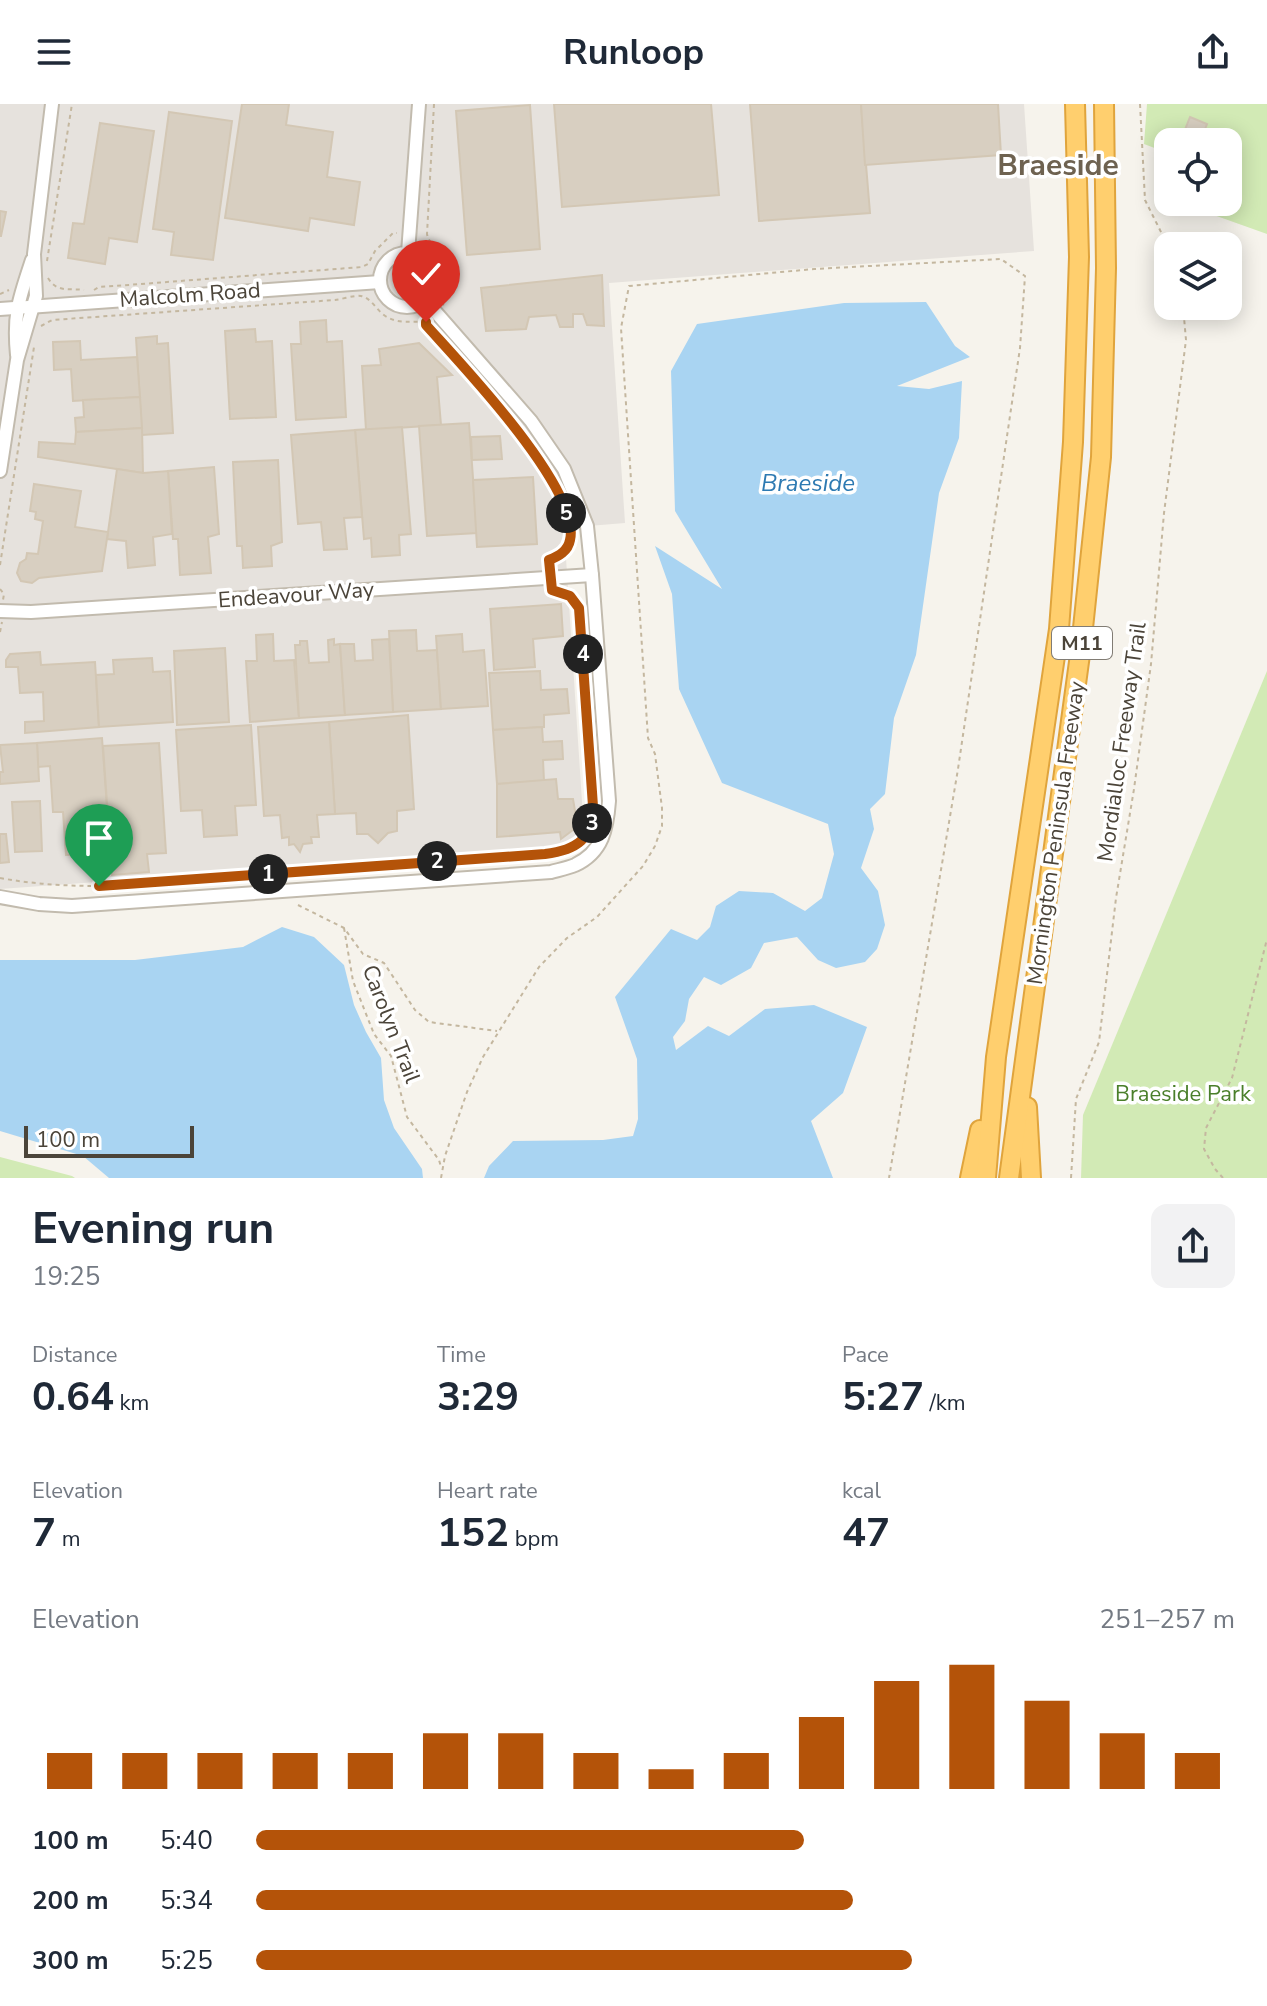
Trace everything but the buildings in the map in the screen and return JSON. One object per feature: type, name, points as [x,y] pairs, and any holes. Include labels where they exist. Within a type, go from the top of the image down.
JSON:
[{"type":"highway","name":"Mornington Peninsula Freeway","points":[[986,1178],[996,1057],[1059,629],[1074,411],[1079,257],[1075,104]]},
{"type":"highway","name":"Mornington Peninsula Freeway","points":[[1009,1178],[1081,647],[1101,457],[1106,268],[1104,104]]},
{"type":"highway","points":[[970,1178],[996,1057]]},
{"type":"highway","points":[[1025,1060],[1031,1178]]},
{"type":"street","points":[[17,360],[16,308],[34,254],[52,104]]},
{"type":"street","points":[[408,253],[419,104]]},
{"type":"street","points":[[408,253],[421,256],[433,269],[435,285],[426,301],[403,308],[383,294],[380,282],[386,262],[408,253]]},
{"type":"street","points":[[0,471],[17,360],[34,306],[37,285],[34,254]]},
{"type":"street","name":"Malcolm Road","points":[[0,309],[380,282]]},
{"type":"street","points":[[0,897],[72,906],[551,872],[576,865],[595,851],[607,829],[609,801],[587,526],[564,469],[531,421],[426,301]]},
{"type":"street","name":"Endeavour Way","points":[[0,611],[31,612],[592,575]]},
{"type":"path","points":[[47,259],[72,104]]},
{"type":"path","points":[[434,104],[427,234],[429,242],[445,261],[449,276],[447,301],[436,312]]},
{"type":"path","points":[[1140,104],[1145,200],[1161,232]]},
{"type":"path","points":[[45,274],[52,285],[61,290],[86,291],[115,286],[362,267],[368,264],[375,251],[393,233],[427,234]]},
{"type":"path","points":[[441,1178],[467,1092],[498,1032],[539,967],[567,938],[597,917],[643,866],[662,826],[655,754],[648,738],[621,328],[629,286],[814,269],[1001,259],[1025,276],[1020,348],[958,769],[889,1178]]},
{"type":"path","points":[[0,878],[29,884],[99,886],[545,854],[569,849],[586,836],[593,819],[579,608],[570,596],[552,590],[549,560],[568,547],[571,530],[564,506],[553,481],[515,428],[426,322],[398,322],[382,315],[368,299],[360,296],[52,320],[39,328]]},
{"type":"path","name":"Mordialloc Freeway Trail","points":[[1071,1178],[1076,1099],[1099,1042],[1116,898],[1151,664],[1164,513],[1186,340],[1184,320]]},
{"type":"path","points":[[0,565],[36,336]]},
{"type":"path","points":[[298,905],[344,928],[363,954],[384,963],[415,1010],[429,1022],[498,1032]]},
{"type":"path","name":"Carolyn Trail","points":[[344,928],[353,981],[374,1034],[391,1056],[407,1117],[439,1160],[442,1169]]},
{"type":"path","points":[[1223,1178],[1204,1149],[1206,1128],[1232,1078],[1267,939]]},
{"type":"shaded area","points":[[0,104],[1024,104],[1034,251],[609,283],[625,523],[564,528],[585,847],[0,889]]},
{"type":"green space","points":[[1147,104],[1267,104],[1267,234],[1217,216],[1242,216],[1242,128],[1154,128],[1154,148],[1144,144]]},
{"type":"green space","name":"Braeside Park","points":[[1267,671],[1267,1178],[1081,1178],[1083,1115]]},
{"type":"green space","points":[[0,1157],[72,1176],[75,1178],[0,1178]]},
{"type":"water","name":"Braeside","points":[[926,302],[955,346],[970,357],[897,386],[929,389],[962,381],[959,438],[939,493],[916,655],[894,718],[885,794],[870,809],[874,829],[861,868],[878,891],[885,925],[877,949],[865,962],[836,968],[818,960],[797,937],[764,943],[751,968],[721,985],[704,977],[689,999],[685,1021],[673,1037],[676,1050],[708,1026],[729,1036],[765,1009],[814,1005],[867,1027],[843,1093],[811,1121],[833,1178],[484,1178],[489,1166],[513,1141],[603,1140],[633,1136],[638,1119],[637,1059],[615,997],[671,929],[697,940],[710,927],[716,906],[739,891],[773,893],[805,911],[822,898],[834,854],[828,824],[722,783],[679,689],[672,594],[655,546],[722,589],[675,511],[671,371],[697,324],[844,303]]},
{"type":"water","points":[[282,927],[314,937],[344,965],[354,1005],[381,1058],[384,1100],[394,1128],[422,1169],[423,1178],[109,1178],[83,1156],[0,1131],[0,960],[135,960],[243,947]]},
{"type":"district","name":"Braeside","points":[[1058,165]]},
{"type":"route","points":[[99,886],[545,854],[569,849],[591,829],[593,806],[581,619],[575,601],[562,592],[552,590],[549,560],[568,547],[571,540],[570,523],[546,469],[426,322]]}]
